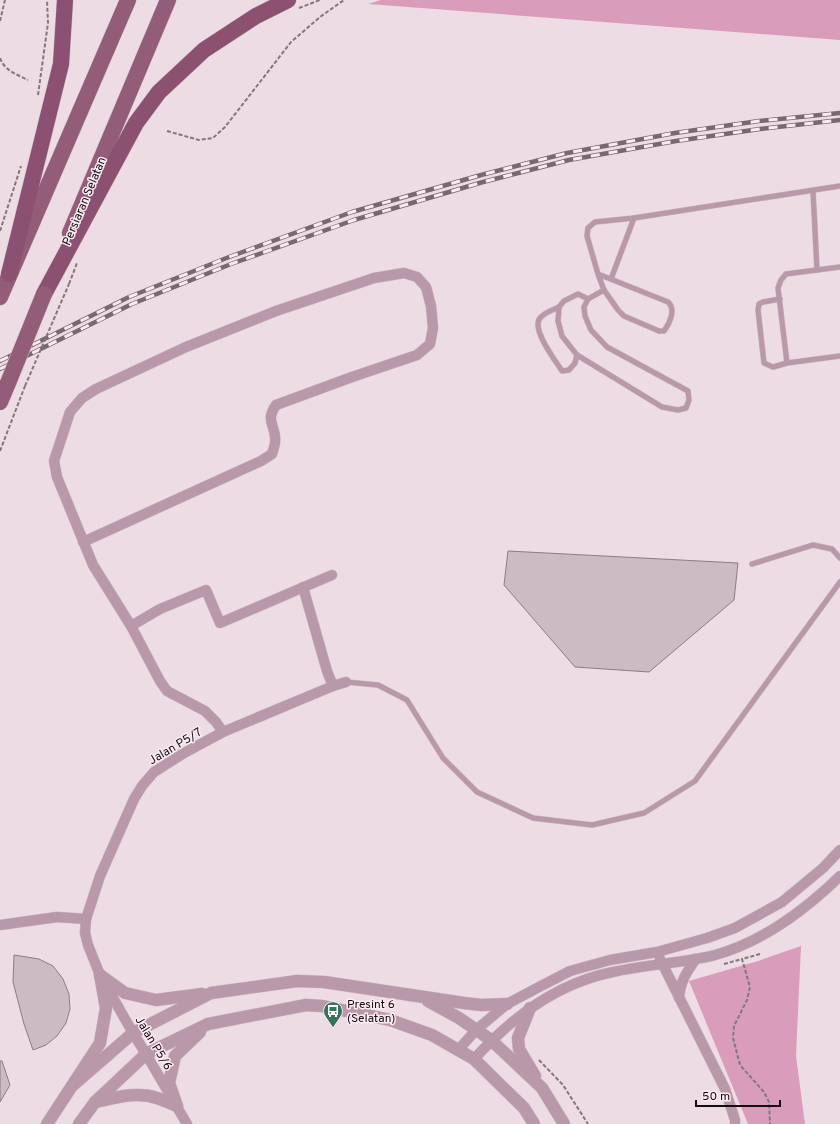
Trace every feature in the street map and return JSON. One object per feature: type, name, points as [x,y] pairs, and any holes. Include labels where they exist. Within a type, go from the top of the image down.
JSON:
[{"type":"highway","points":[[9,274],[61,64],[65,0]]},
{"type":"highway","points":[[44,294],[136,123],[160,92],[204,50],[256,16],[292,5]]},
{"type":"main road","points":[[0,298],[9,274],[128,0]]},
{"type":"main road","name":"Persiaran Selatan","points":[[0,402],[168,0]]},
{"type":"street","points":[[83,542],[261,461],[272,454],[276,440],[271,422],[271,412],[276,405],[417,355],[430,344],[433,328],[431,306],[426,287],[417,277],[404,273],[374,278],[276,311],[186,347],[96,389],[82,398],[70,412],[54,461],[57,477],[83,542],[93,565],[131,626],[160,681],[168,691],[205,710],[223,732]]},
{"type":"street","points":[[131,626],[160,610],[206,590],[220,622],[332,575]]},
{"type":"street","points":[[303,587],[327,671],[333,686]]},
{"type":"street","name":"Jalan P5/7","points":[[100,975],[88,945],[85,933],[86,919],[100,876],[134,799],[142,786],[154,772],[184,753],[223,732],[346,682]]},
{"type":"street","points":[[459,1049],[476,1030],[507,1004],[570,971],[610,960],[657,952],[707,938],[735,928],[782,902],[823,868],[840,850]]},
{"type":"street","points":[[474,1058],[491,1040],[530,1008],[579,981],[614,972],[715,956],[744,946],[781,924],[822,894],[840,876]]},
{"type":"street","points":[[0,925],[57,917],[86,919]]},
{"type":"street","points":[[657,952],[678,998],[725,1089],[735,1124]]},
{"type":"street","points":[[678,998],[680,988],[686,974],[696,959]]},
{"type":"street","points":[[100,975],[125,993],[156,1000],[298,981],[324,982],[481,1005],[507,1004]]},
{"type":"street","points":[[47,1124],[100,1043],[106,1008],[100,975]]},
{"type":"street","name":"Jalan P5/6","points":[[100,975],[132,1033],[187,1124]]},
{"type":"street","points":[[72,1086],[132,1033],[211,993]]},
{"type":"street","points":[[420,997],[459,1018],[491,1040],[542,1088]]},
{"type":"street","points":[[79,1124],[95,1102],[146,1054],[208,1024],[306,1006],[322,1006],[390,1020],[432,1035],[459,1049],[474,1058],[524,1108],[534,1124]]},
{"type":"street","points":[[530,1008],[518,1038],[519,1049],[564,1124]]},
{"type":"street","points":[[177,1106],[169,1083],[175,1056],[208,1024]]},
{"type":"street","points":[[95,1102],[124,1096],[140,1095],[156,1097],[177,1106]]},
{"type":"lane","points":[[598,274],[668,302],[673,310],[664,331],[659,331],[624,316],[604,290],[598,274],[587,236],[588,228],[595,222],[634,218],[840,186]]},
{"type":"lane","points":[[813,191],[817,270]]},
{"type":"lane","points":[[611,279],[634,218]]},
{"type":"lane","points":[[787,363],[778,288],[781,280],[786,274],[840,267]]},
{"type":"lane","points":[[559,307],[558,321],[562,336],[577,355],[662,408],[678,410],[686,408],[689,400],[688,391],[607,347],[591,330],[585,316],[584,307],[588,299],[604,290]]},
{"type":"lane","points":[[577,355],[575,363],[569,370],[562,371],[542,338],[537,326],[539,319],[544,314],[559,307],[564,301],[578,294],[588,299]]},
{"type":"lane","points":[[780,300],[763,302],[759,304],[758,310],[764,363],[773,367],[787,363],[840,356]]},
{"type":"lane","points":[[752,564],[813,546],[832,549],[840,558]]},
{"type":"lane","points":[[346,682],[378,685],[407,700],[443,758],[477,792],[533,818],[592,825],[644,813],[696,781],[840,582]]},
{"type":"path","points":[[0,21],[5,0]]},
{"type":"path","points":[[37,101],[48,23],[47,0]]},
{"type":"path","points":[[292,5],[320,0]]},
{"type":"path","points":[[167,131],[199,140],[213,138],[225,127],[291,42],[320,17],[344,0]]},
{"type":"path","points":[[0,58],[3,64],[11,72],[28,80]]},
{"type":"path","points":[[0,231],[22,163]]},
{"type":"path","points":[[0,451],[79,258]]},
{"type":"path","points":[[760,954],[742,959],[750,987],[747,1000],[734,1026],[732,1038],[740,1065],[764,1092],[768,1102],[770,1124]]},
{"type":"path","points":[[539,1059],[563,1085],[588,1124]]},
{"type":"shaded area","points":[[381,0],[840,0],[840,40],[368,4]]},
{"type":"shaded area","points":[[801,946],[796,1056],[805,1124],[748,1124],[689,981],[758,961]]},
{"type":"building","points":[[508,551],[738,563],[734,600],[649,672],[575,667],[504,585]]},
{"type":"building","points":[[14,955],[39,959],[53,966],[63,979],[69,994],[70,1009],[66,1023],[57,1036],[46,1045],[33,1050],[24,1024],[13,982]]},
{"type":"building","points":[[0,1061],[2,1061],[10,1085],[0,1102]]},
{"type":"railway","points":[[0,361],[129,297],[229,257],[352,212],[481,175],[567,153],[675,133],[759,121],[840,113]]},
{"type":"railway","points":[[0,369],[132,304],[231,264],[354,220],[483,182],[569,160],[676,141],[760,129],[840,120]]},
{"type":"place","name":"Presint 6 (Selatan)","points":[[333,1028]]}]
